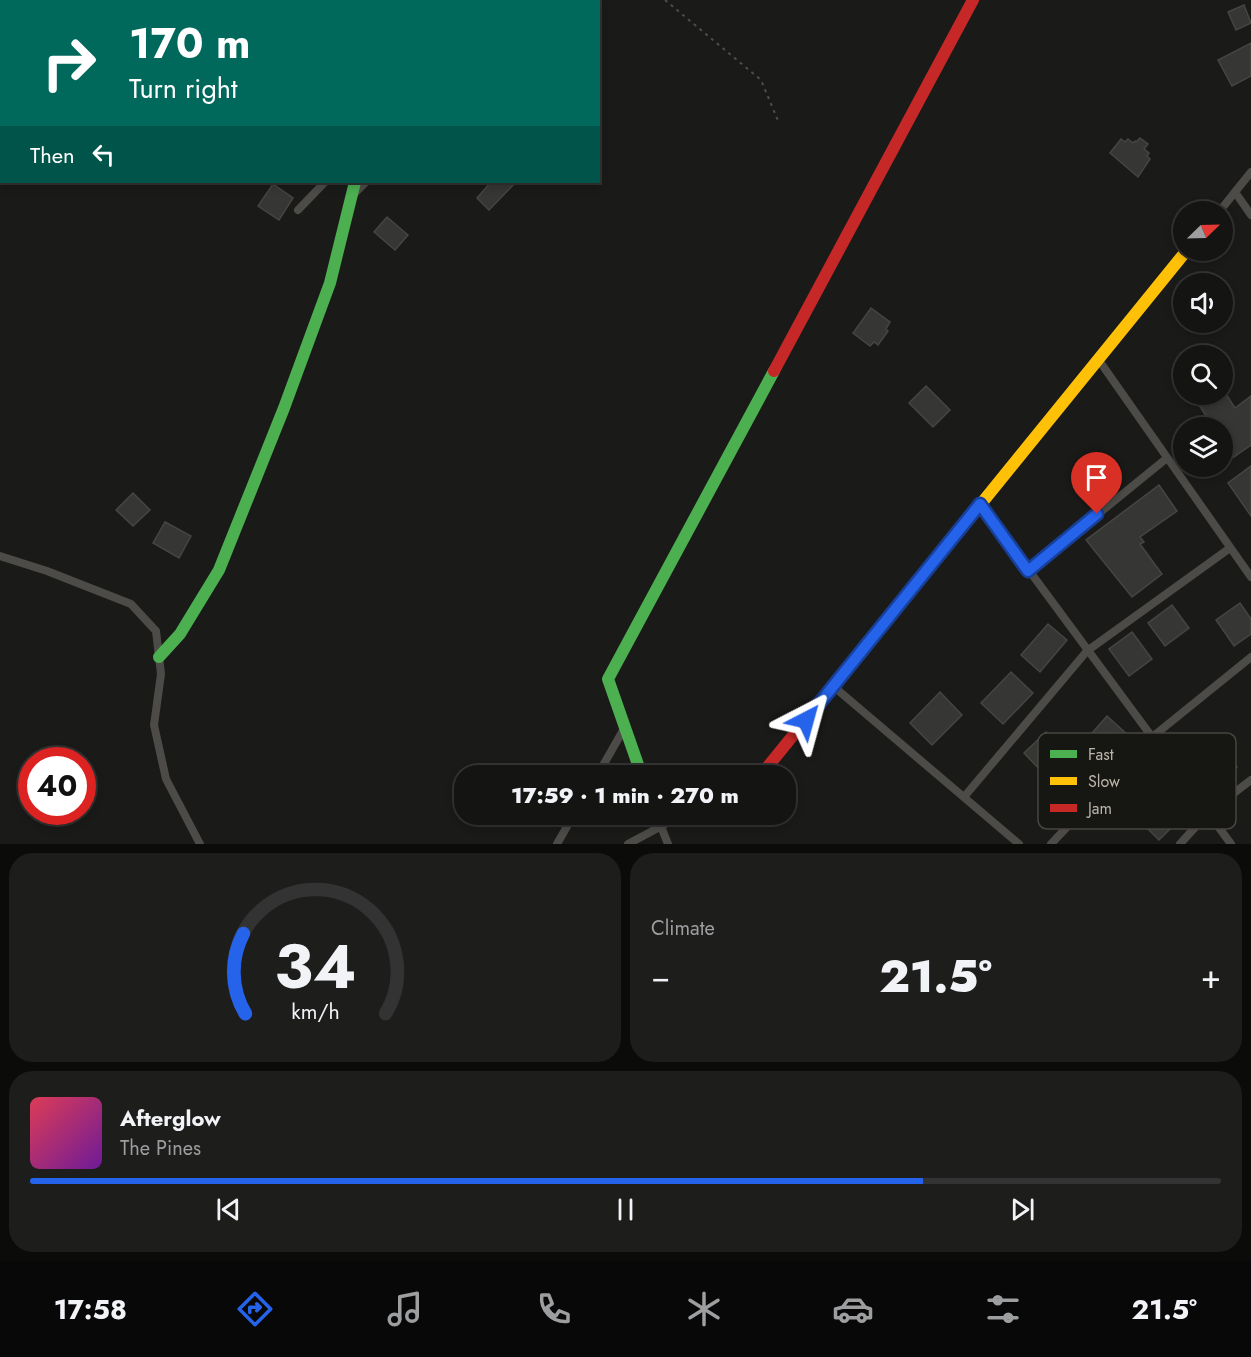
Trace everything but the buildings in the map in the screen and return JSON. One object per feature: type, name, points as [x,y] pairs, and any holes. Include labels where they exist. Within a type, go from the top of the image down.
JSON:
[{"type":"street","points":[[638,765],[608,679],[973,0]]},
{"type":"street","points":[[1228,201],[1251,172]]},
{"type":"street","points":[[298,210],[324,183]]},
{"type":"street","points":[[159,657],[180,634],[219,570],[284,408],[330,283],[355,183]]},
{"type":"street","points":[[351,198],[365,183]]},
{"type":"street","points":[[1235,192],[1251,215]]},
{"type":"street","points":[[769,765],[1178,261]]},
{"type":"street","points":[[1098,359],[1251,577]]},
{"type":"street","points":[[1028,571],[1167,458]]},
{"type":"street","points":[[980,504],[1147,733]]},
{"type":"street","points":[[964,797],[1087,651],[1230,548]]},
{"type":"street","points":[[0,556],[47,571],[131,604],[156,632],[161,674],[154,726],[166,779],[200,844]]},
{"type":"street","points":[[1157,733],[1251,657]]},
{"type":"street","points":[[833,686],[1019,844]]},
{"type":"street","points":[[603,765],[625,727]]},
{"type":"street","points":[[1236,792],[1251,780]]},
{"type":"street","points":[[557,844],[568,825]]},
{"type":"street","points":[[628,844],[665,825]]},
{"type":"street","points":[[661,827],[668,844]]},
{"type":"street","points":[[1051,844],[1065,829]]},
{"type":"street","points":[[1180,844],[1194,829]]},
{"type":"street","points":[[1220,829],[1231,844]]},
{"type":"path","points":[[665,0],[761,80],[779,123]]},
{"type":"traffic: fast","points":[[159,657],[180,634],[219,570],[284,408],[330,283],[355,183]]},
{"type":"traffic: fast","points":[[638,765],[608,679],[774,371]]},
{"type":"traffic: slow","points":[[912,589],[1178,261]]},
{"type":"traffic: jam","points":[[774,371],[973,0]]},
{"type":"traffic: jam","points":[[769,765],[912,589]]},
{"type":"route","points":[[806,720],[980,504],[1028,571],[1097,514]]}]
